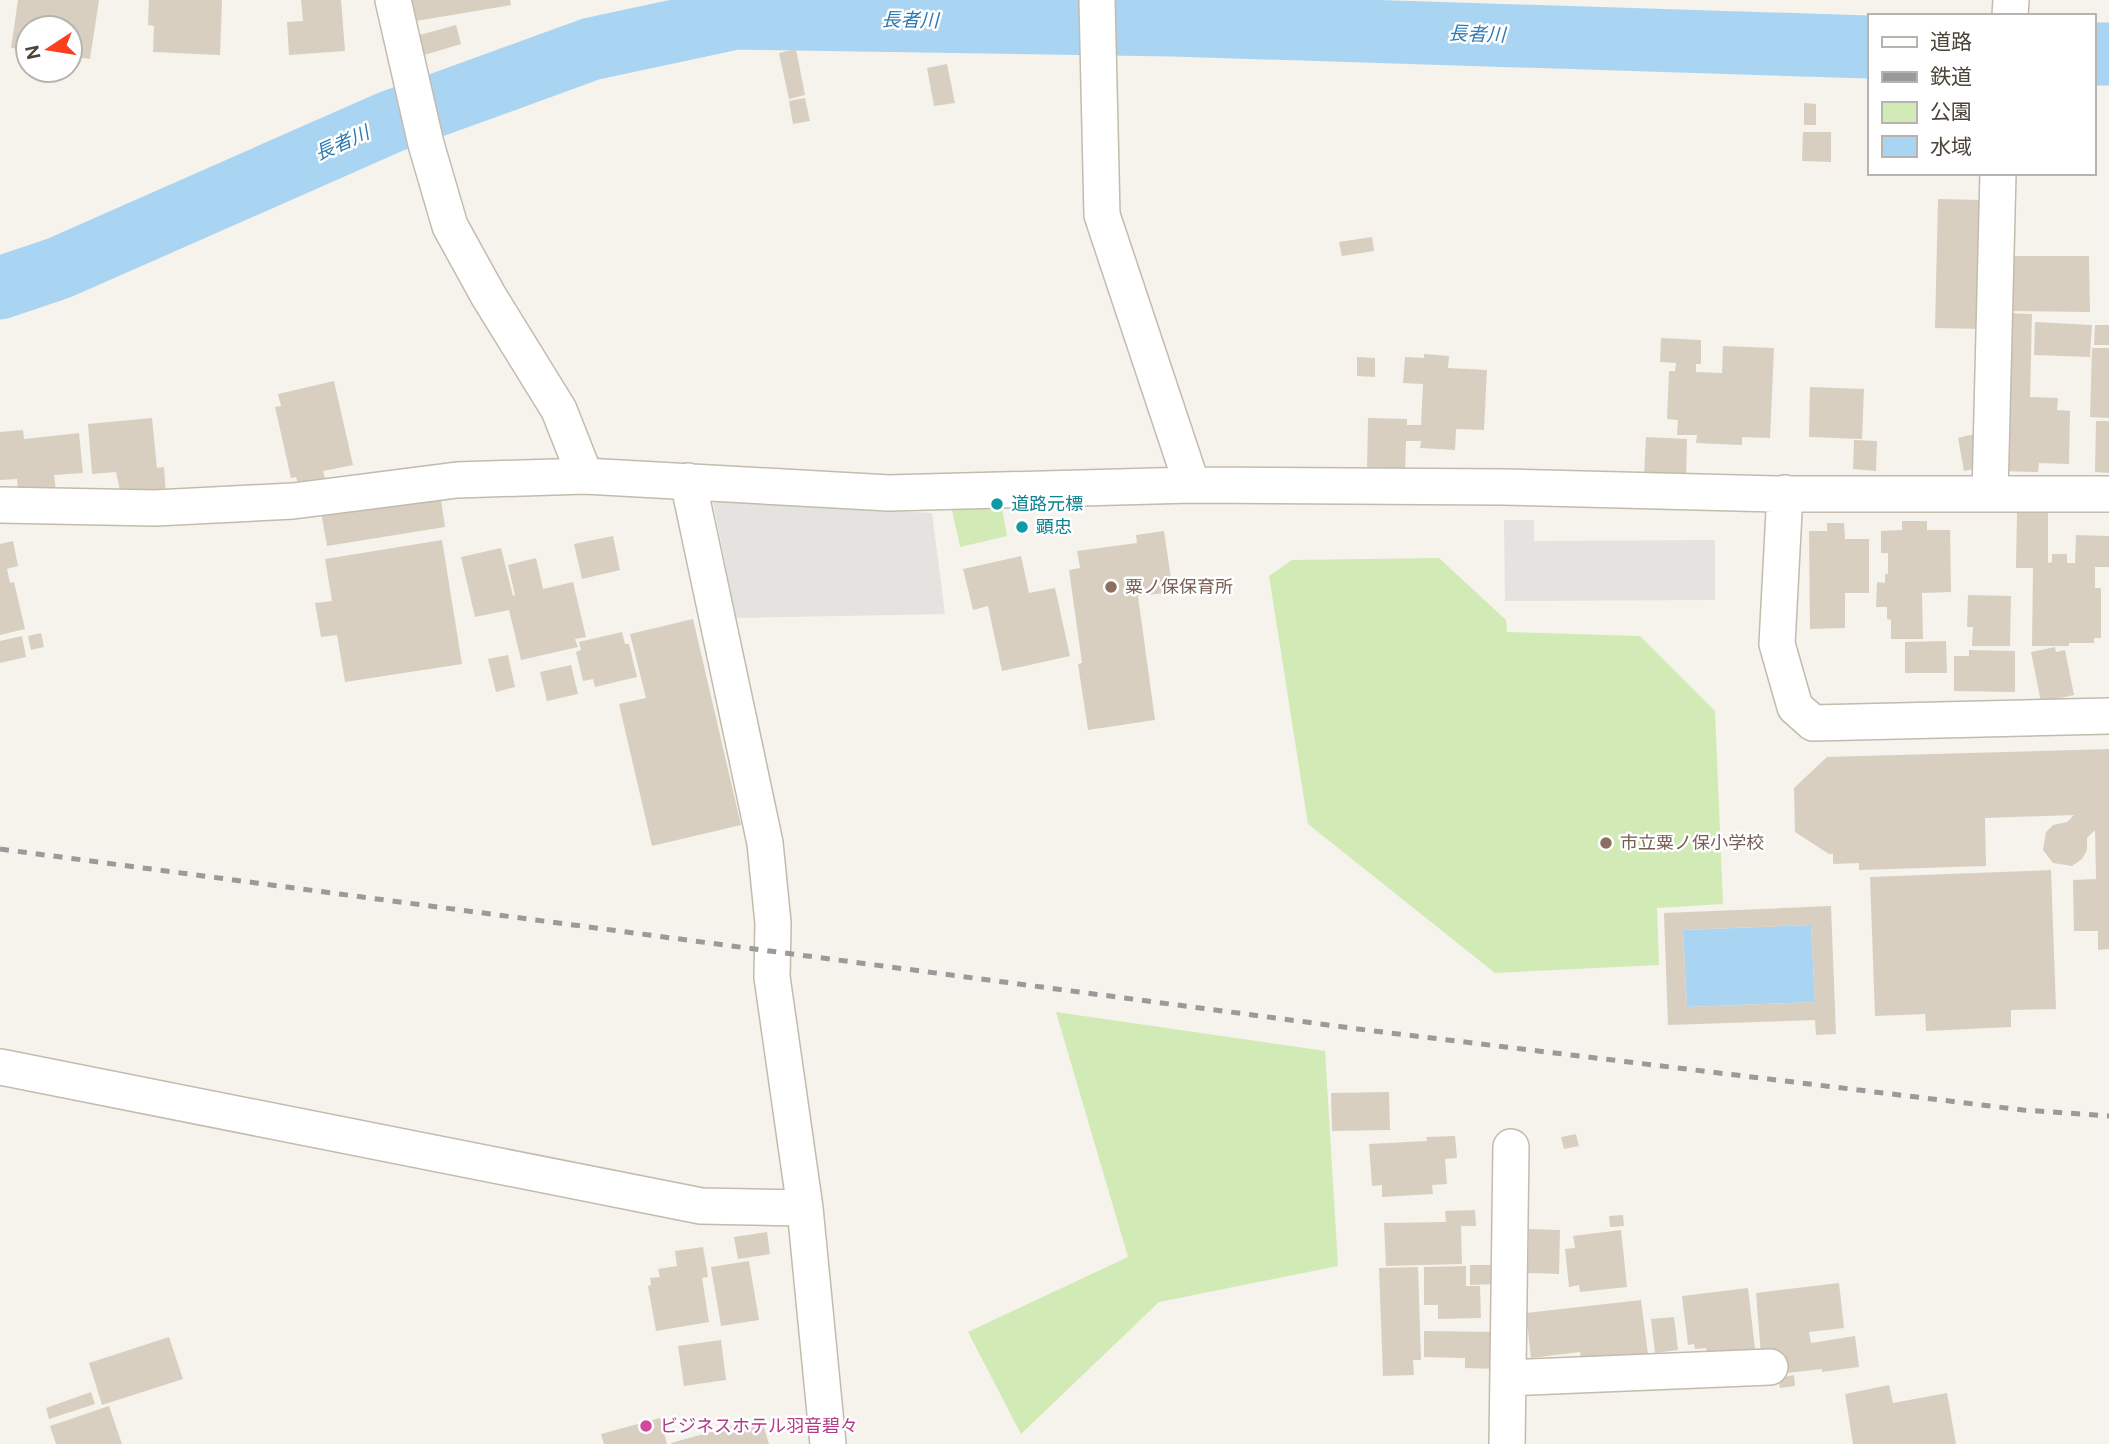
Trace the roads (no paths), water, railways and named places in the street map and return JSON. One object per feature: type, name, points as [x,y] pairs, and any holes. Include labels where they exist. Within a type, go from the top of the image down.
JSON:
[{"type":"street","points":[[393,0],[426,144],[450,226],[488,296],[559,410],[585,476]]},
{"type":"street","points":[[1097,0],[1102,215],[1192,485]]},
{"type":"street","points":[[1990,493],[1998,175]]},
{"type":"street","points":[[0,505],[155,508],[280,502],[457,480],[585,476],[889,493],[1192,485],[1503,487],[1785,494],[2109,494]]},
{"type":"street","points":[[688,481],[765,843],[773,923],[772,977],[805,1209],[828,1444]]},
{"type":"street","points":[[1785,494],[1777,644],[1796,707],[1813,723],[2109,716]]},
{"type":"street","points":[[0,1067],[701,1206],[805,1209]]},
{"type":"street","points":[[1507,1444],[1511,1147]]},
{"type":"street","points":[[1508,1378],[1770,1367]]},
{"type":"water","points":[[1811,925],[1815,1002],[1687,1007],[1683,930]]},
{"type":"waterway","points":[[1173,0],[1173,25]]},
{"type":"waterway","name":"長者川","points":[[0,288],[59,268],[390,122],[591,49],[736,18],[1173,25],[1868,47]]},
{"type":"waterway","name":"長者川","points":[[2095,54],[2109,54]]},
{"type":"railway","points":[[0,849],[1366,1030],[2023,1110],[2109,1116]]},
{"type":"place","name":"道路元標","points":[[997,504]]},
{"type":"place","name":"顕忠","points":[[1022,527]]},
{"type":"place","name":"粟ノ保保育所","points":[[1111,587]]},
{"type":"place","name":"市立粟ノ保小学校","points":[[1606,843]]},
{"type":"place","name":"ビジネスホテル羽音碧々","points":[[646,1426]]}]
